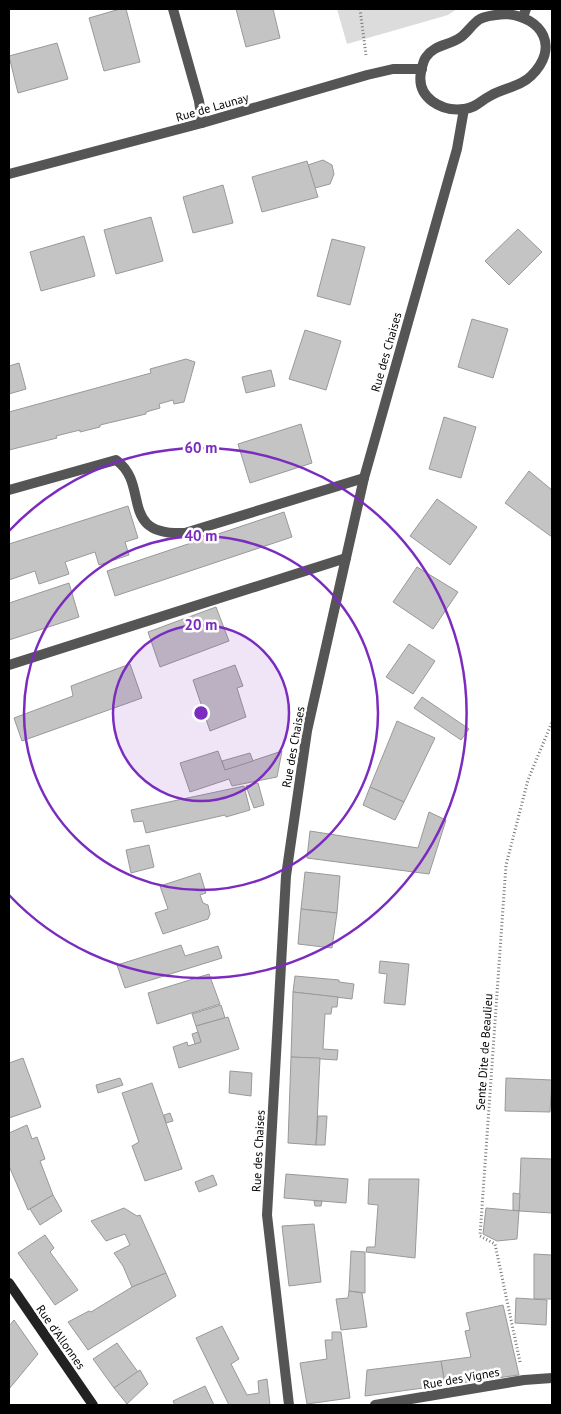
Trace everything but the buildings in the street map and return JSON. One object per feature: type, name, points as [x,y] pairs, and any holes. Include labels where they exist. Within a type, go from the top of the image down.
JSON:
[{"type":"main road","name":"Rue d'Allonnes","points":[[9,1283],[93,1405]]},
{"type":"street","points":[[173,9],[199,102],[202,123]]},
{"type":"street","points":[[524,13],[544,33],[546,47],[541,63],[530,77],[489,96],[474,108],[450,111],[431,102],[424,92],[420,76],[424,59],[436,47],[461,38],[480,19],[506,14],[524,13]]},
{"type":"street","points":[[541,63],[552,67]]},
{"type":"street","name":"Rue de Launay","points":[[9,174],[202,123],[393,69],[422,68]]},
{"type":"street","name":"Rue des Chaises","points":[[289,1405],[267,1215],[286,876],[307,731],[364,478],[457,149],[464,109]]},
{"type":"street","points":[[9,490],[116,460],[126,467],[142,517],[156,531],[167,534],[185,533],[364,478]]},
{"type":"street","points":[[9,665],[346,558]]},
{"type":"street","name":"Rue des Vignes","points":[[375,1405],[524,1380],[552,1378]]},
{"type":"path","points":[[360,9],[365,40]]},
{"type":"path","name":"Sente Dite de Beaulieu","points":[[524,1380],[495,1244],[480,1236],[506,865],[528,780],[552,722]]},
{"type":"shaded area","points":[[337,9],[457,9],[448,15],[347,44]]}]
